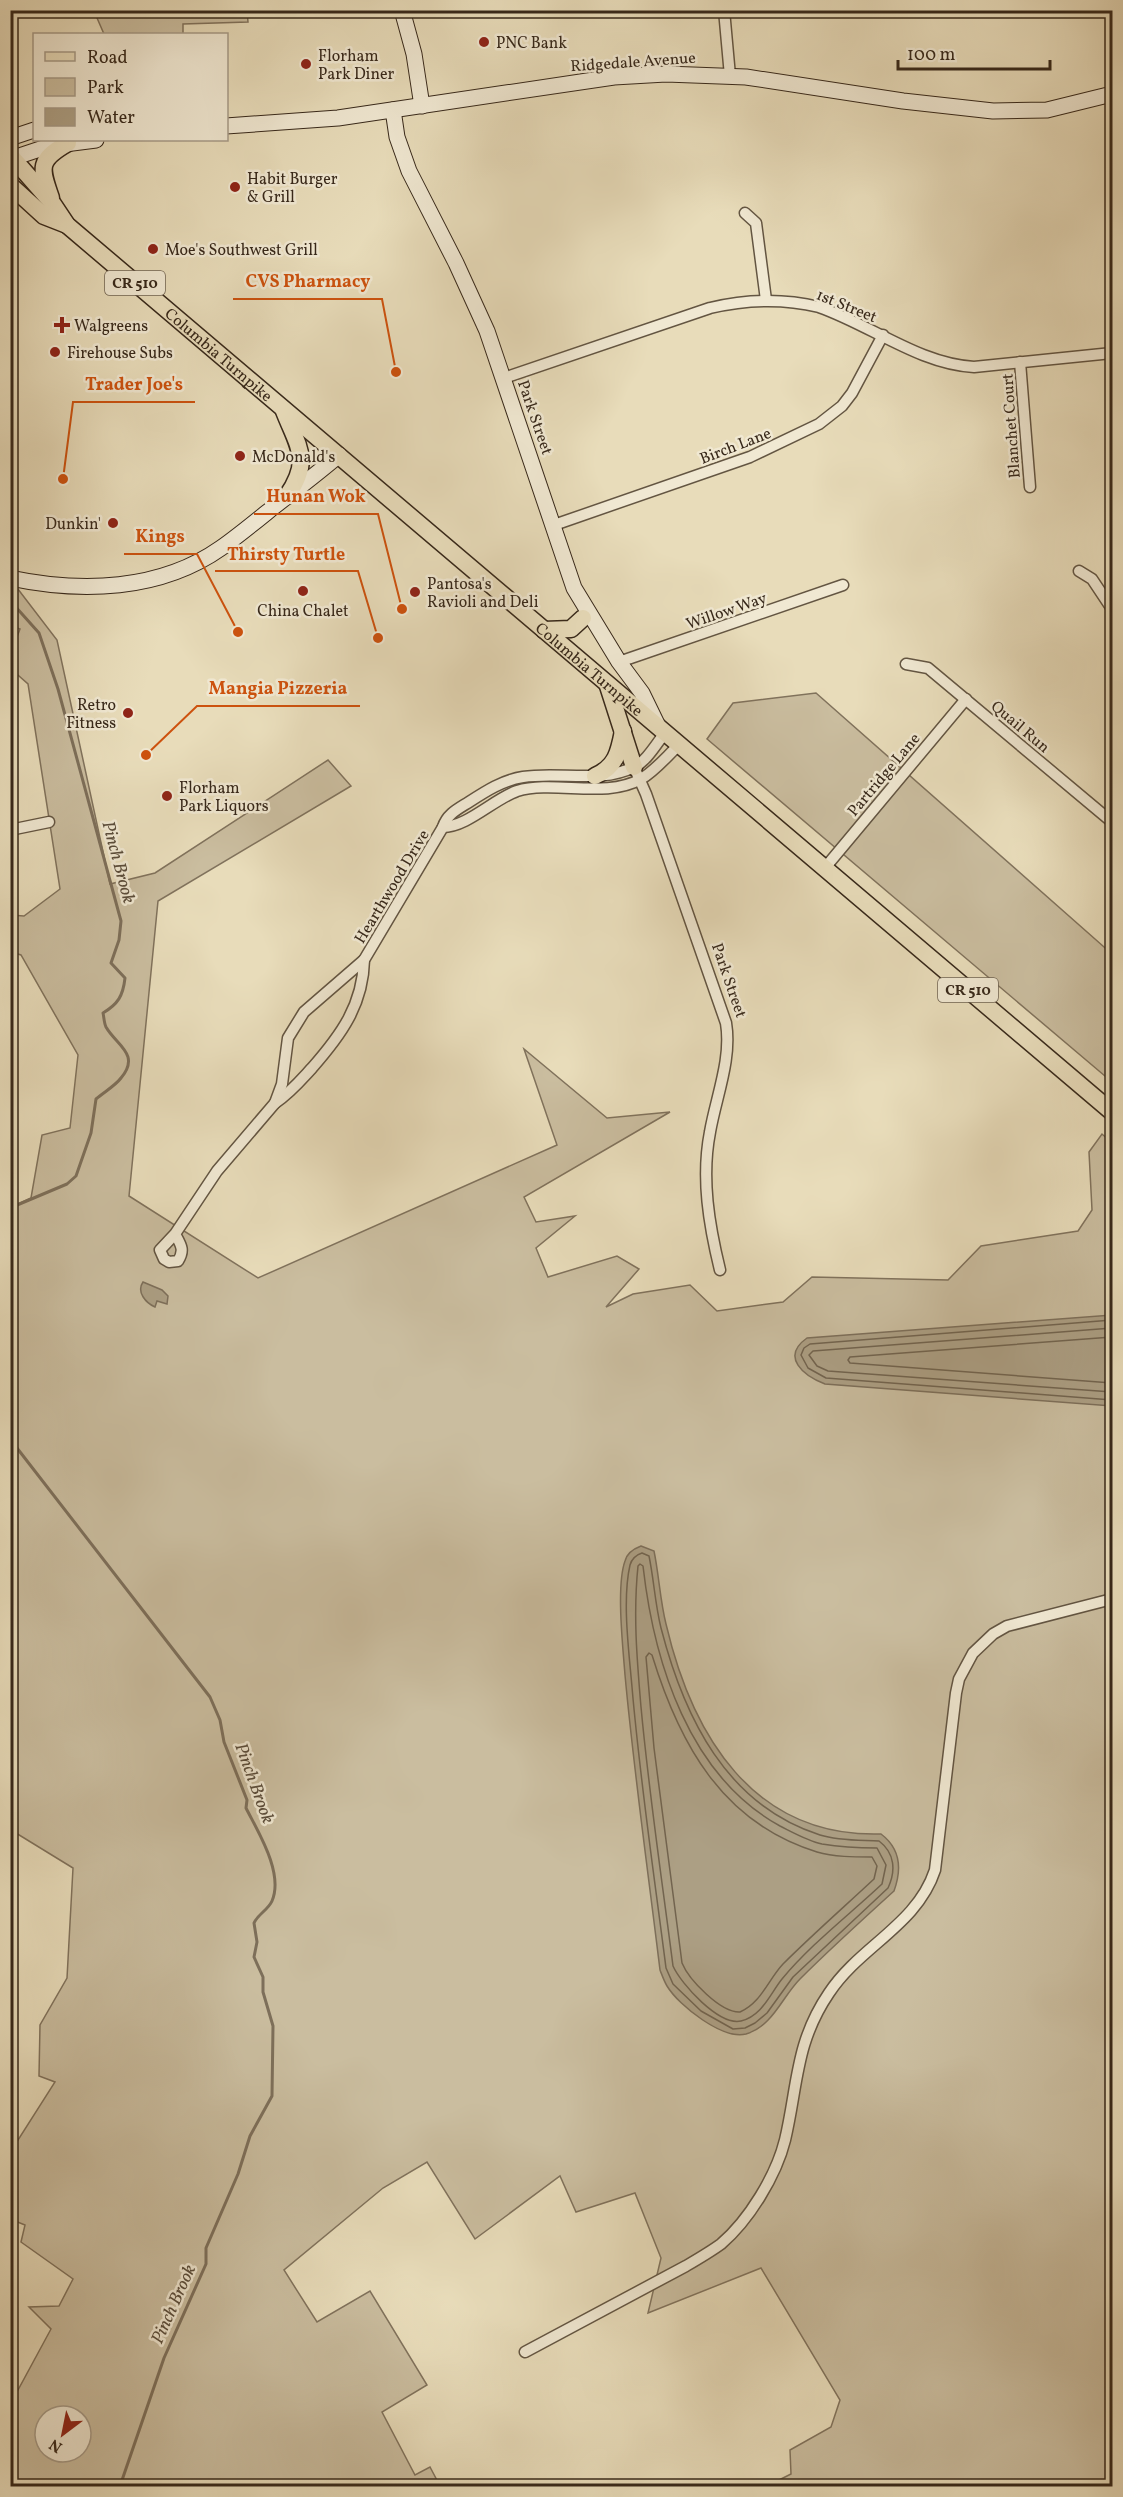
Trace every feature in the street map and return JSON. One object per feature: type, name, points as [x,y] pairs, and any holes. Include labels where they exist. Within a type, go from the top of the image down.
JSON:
[{"type":"main road","points":[[402,10],[414,54],[422,106]]},
{"type":"main road","name":"Ridgedale Avenue","points":[[228,126],[308,122],[614,77],[666,74],[730,76],[903,101],[993,111],[1047,110],[1113,94]]},
{"type":"main road","name":"Park Street","points":[[393,110],[397,136],[409,171],[477,307],[504,378],[579,599],[619,662],[642,693],[661,730]]},
{"type":"main road","points":[[10,138],[33,130]]},
{"type":"main road","points":[[11,157],[68,143],[95,141]]},
{"type":"main road","points":[[53,204],[43,176],[43,165],[51,152],[68,143]]},
{"type":"main road","name":"Columbia Turnpike","points":[[11,157],[53,204],[67,225],[1113,1112]]},
{"type":"main road","name":"Columbia Turnpike","points":[[10,185],[44,216],[67,225]]},
{"type":"main road","points":[[282,407],[302,456],[302,467],[296,483],[287,496]]},
{"type":"main road","points":[[10,578],[37,584],[84,588],[130,583],[160,576],[200,560],[220,549],[312,479],[339,455]]},
{"type":"main road","points":[[579,599],[583,618],[602,654],[611,662],[619,662]]},
{"type":"main road","points":[[544,630],[571,629],[583,618]]},
{"type":"main road","points":[[608,685],[637,773]]},
{"type":"main road","points":[[595,776],[612,766],[620,750],[624,730]]},
{"type":"street","points":[[724,10],[730,76]]},
{"type":"street","points":[[745,213],[756,223],[766,300]]},
{"type":"street","name":"1st Street","points":[[504,378],[710,308],[744,301],[766,300],[799,303],[819,308],[934,358],[960,366],[1113,353]]},
{"type":"street","name":"Birch Lane","points":[[554,525],[750,457],[819,424],[842,406],[852,393],[883,335]]},
{"type":"street","name":"Blanchet Court","points":[[1020,362],[1030,487]]},
{"type":"street","points":[[1079,572],[1092,579],[1113,609]]},
{"type":"street","name":"Willow Way","points":[[619,662],[843,585]]},
{"type":"street","name":"Quail Run","points":[[906,664],[928,668],[1113,822]]},
{"type":"street","name":"Partridge Lane","points":[[824,869],[966,699]]},
{"type":"street","points":[[637,773],[661,730]]},
{"type":"street","points":[[637,773],[680,745]]},
{"type":"street","name":"Hearthwood Drive","points":[[275,1103],[282,1084],[288,1038],[295,1024],[304,1012],[364,960],[446,819],[453,812],[513,779],[637,773]]},
{"type":"street","name":"Hearthwood Drive","points":[[443,827],[453,827],[518,791],[609,787],[637,773]]},
{"type":"street","name":"Park Street","points":[[637,773],[729,1037],[710,1133],[707,1160],[708,1211],[720,1270]]},
{"type":"street","points":[[10,830],[49,822]]},
{"type":"street","name":"Hearthwood Drive","points":[[175,1234],[217,1171],[275,1103],[289,1094],[341,1035],[349,1020],[364,974],[364,960]]},
{"type":"street","points":[[525,2352],[686,2266],[722,2242],[734,2231],[759,2198],[778,2161],[785,2139],[801,2049],[818,2009],[843,1973],[912,1912],[931,1884],[935,1870],[956,1693],[965,1665],[982,1643],[1007,1626],[1113,1599]]},
{"type":"green space","points":[[94,11],[247,11],[248,22],[183,24],[183,33],[104,33]]},
{"type":"green space","points":[[11,580],[57,640],[110,884],[155,873],[328,760],[351,786],[158,901],[129,1196],[258,1278],[557,1145],[524,1049],[607,1118],[670,1112],[524,1197],[536,1222],[575,1216],[536,1248],[548,1277],[617,1256],[639,1269],[606,1307],[633,1294],[690,1285],[717,1311],[783,1302],[812,1277],[948,1280],[981,1246],[1078,1231],[1092,1210],[1089,1152],[1102,1134],[1112,1143],[1112,2486],[767,2486],[791,2474],[790,2450],[831,2427],[840,2400],[761,2268],[648,2313],[661,2258],[635,2193],[576,2212],[560,2176],[475,2239],[427,2162],[383,2188],[284,2270],[317,2322],[370,2291],[427,2385],[382,2412],[415,2475],[430,2467],[440,2486],[11,2486],[11,2403],[51,2329],[29,2307],[59,2306],[73,2279],[21,2242],[25,2225],[10,2219],[11,2151],[55,2082],[39,2076],[40,2025],[67,1978],[73,1868],[11,1830],[11,1207],[31,1198],[42,1135],[70,1128],[78,1055],[21,955],[11,952],[11,915],[24,916],[60,889],[28,684],[11,669],[11,653],[20,629],[11,626]]},
{"type":"green space","points":[[816,693],[1112,954],[1112,1082],[707,739],[733,703]]},
{"type":"water","points":[[143,1282],[162,1290],[168,1296],[167,1304],[157,1301],[155,1307],[148,1303],[141,1293]]},
{"type":"water","points":[[1112,1315],[1112,1406],[825,1384],[803,1371],[795,1359],[795,1352],[799,1345],[807,1338]]},
{"type":"water","points":[[641,1546],[654,1551],[666,1624],[677,1665],[693,1704],[712,1740],[735,1772],[764,1799],[797,1818],[836,1831],[881,1834],[893,1846],[898,1860],[898,1875],[894,1891],[800,1979],[763,2025],[746,2034],[726,2032],[691,2012],[673,1994],[660,1970],[633,1749],[621,1617],[622,1572],[625,1561],[635,1548]]},
{"type":"waterway","name":"Pinch Brook","points":[[10,604],[14,605],[39,633],[58,689],[121,921],[119,940],[111,963],[125,978],[124,984],[119,999],[103,1013],[106,1027],[128,1056],[127,1070],[119,1081],[96,1099],[91,1133],[76,1176],[67,1184],[10,1208]]},
{"type":"waterway","name":"Pinch Brook","points":[[10,1439],[210,1697],[220,1720],[224,1742],[247,1800],[246,1808],[268,1853],[275,1878],[272,1901],[254,1923],[257,1942],[254,1957],[263,1977],[263,1992],[273,2026],[272,2096],[250,2136],[238,2174],[206,2248],[206,2264],[164,2358],[120,2486]]},
{"type":"place","name":"PNC Bank","points":[[484,42]]},
{"type":"place","name":"Florham Park Diner","points":[[306,64]]},
{"type":"place","name":"Habit Burger & Grill","points":[[235,187]]},
{"type":"place","name":"Moe's Southwest Grill","points":[[153,249]]},
{"type":"place","name":"Walgreens","points":[[62,325]]},
{"type":"place","name":"Firehouse Subs","points":[[55,352]]},
{"type":"place","name":"CVS Pharmacy","points":[[396,372]]},
{"type":"place","name":"McDonald's","points":[[240,456]]},
{"type":"place","name":"Trader Joe's","points":[[63,479]]},
{"type":"place","name":"Dunkin'","points":[[113,523]]},
{"type":"place","name":"China Chalet","points":[[303,591]]},
{"type":"place","name":"Pantosa's Ravioli and Deli","points":[[415,592]]},
{"type":"place","name":"Hunan Wok","points":[[402,609]]},
{"type":"place","name":"Kings","points":[[238,632]]},
{"type":"place","name":"Thirsty Turtle","points":[[378,638]]},
{"type":"place","name":"Retro Fitness","points":[[128,713]]},
{"type":"place","name":"Mangia Pizzeria","points":[[146,755]]},
{"type":"place","name":"Florham Park Liquors","points":[[167,796]]}]
